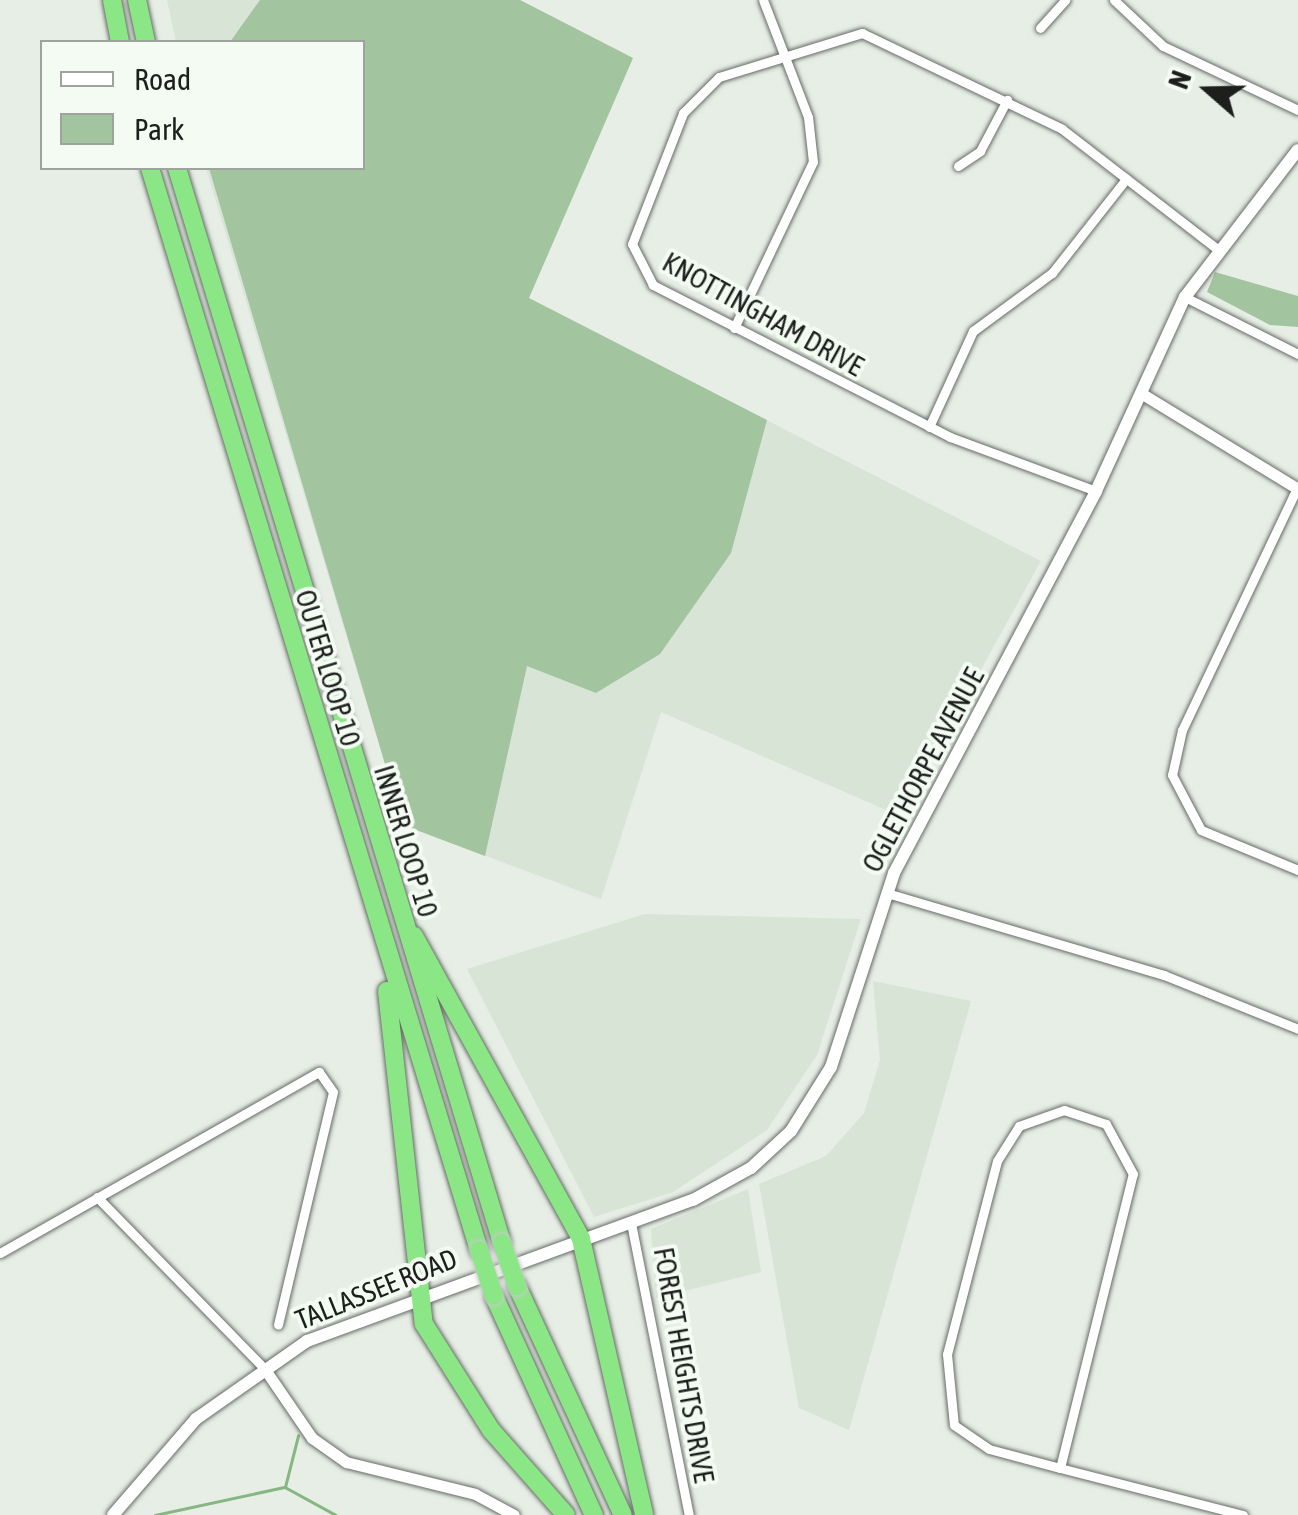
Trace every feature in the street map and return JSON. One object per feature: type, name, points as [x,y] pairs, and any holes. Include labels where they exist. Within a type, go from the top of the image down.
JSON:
[{"type":"highway","points":[[112,0],[120,40]]},
{"type":"highway","points":[[137,0],[146,40]]},
{"type":"highway","name":"OUTER LOOP 10","points":[[151,170],[380,941],[494,1296],[594,1515]]},
{"type":"highway","name":"INNER LOOP 10","points":[[178,170],[502,1243],[623,1515]]},
{"type":"highway","points":[[397,906],[581,1239],[644,1515]]},
{"type":"highway","points":[[380,941],[417,1297],[454,1380],[566,1515]]},
{"type":"main road","name":"OGLETHORPE AVENUE","points":[[484,1272],[631,1223],[732,1180],[791,1131],[832,1064],[887,892],[1096,491],[1144,395],[1185,297],[1217,249],[1298,150]]},
{"type":"main road","name":"TALLASSEE ROAD","points":[[113,1515],[175,1439],[264,1368],[337,1326],[484,1272]]},
{"type":"street","points":[[734,328],[813,162],[784,54],[763,0]]},
{"type":"street","points":[[1040,28],[1065,0]]},
{"type":"street","points":[[1114,0],[1163,46],[1298,110]]},
{"type":"street","name":"KNOTTINGHAM DRIVE","points":[[1096,491],[929,427],[653,285],[632,244],[693,98],[719,77],[862,33],[1007,100],[1126,178],[1217,249]]},
{"type":"street","points":[[958,166],[980,151],[1007,100]]},
{"type":"street","points":[[929,427],[973,331],[1052,273],[1126,178]]},
{"type":"street","points":[[1185,297],[1298,354]]},
{"type":"street","points":[[1144,395],[1298,488],[1182,730],[1172,776],[1201,830],[1298,870]]},
{"type":"street","points":[[887,892],[1164,976],[1298,1028]]},
{"type":"street","points":[[0,1254],[323,1074],[332,1092],[278,1325]]},
{"type":"street","points":[[1060,1468],[1134,1174],[1106,1124],[1064,1110],[1018,1126],[1002,1149],[946,1368],[949,1414],[966,1439],[1060,1468],[1243,1515]]},
{"type":"street","points":[[97,1197],[264,1368],[312,1438],[346,1462],[476,1494],[514,1515]]},
{"type":"street","name":"FOREST HEIGHTS DRIVE","points":[[631,1223],[689,1515]]},
{"type":"shaded area","points":[[167,0],[520,0],[633,58],[529,298],[1041,561],[900,816],[661,712],[601,899],[403,825],[207,170],[365,170],[365,40],[176,40]]},
{"type":"shaded area","points":[[645,914],[861,919],[817,1055],[767,1130],[673,1192],[594,1217],[467,969]]},
{"type":"shaded area","points":[[873,981],[971,1001],[849,1430],[799,1408],[759,1184],[826,1156],[864,1113],[880,1060]]},
{"type":"shaded area","points":[[748,1189],[761,1272],[656,1298],[651,1229]]},
{"type":"green space","points":[[260,0],[520,0],[633,58],[529,298],[767,420],[731,553],[660,654],[596,693],[527,666],[485,856],[403,825],[210,170],[365,170],[365,40],[231,40]]},
{"type":"green space","points":[[1215,272],[1298,296],[1298,327],[1270,325],[1207,292]]},
{"type":"waterway","points":[[285,1487],[298,1436]]},
{"type":"waterway","points":[[155,1515],[285,1487],[336,1515]]}]
